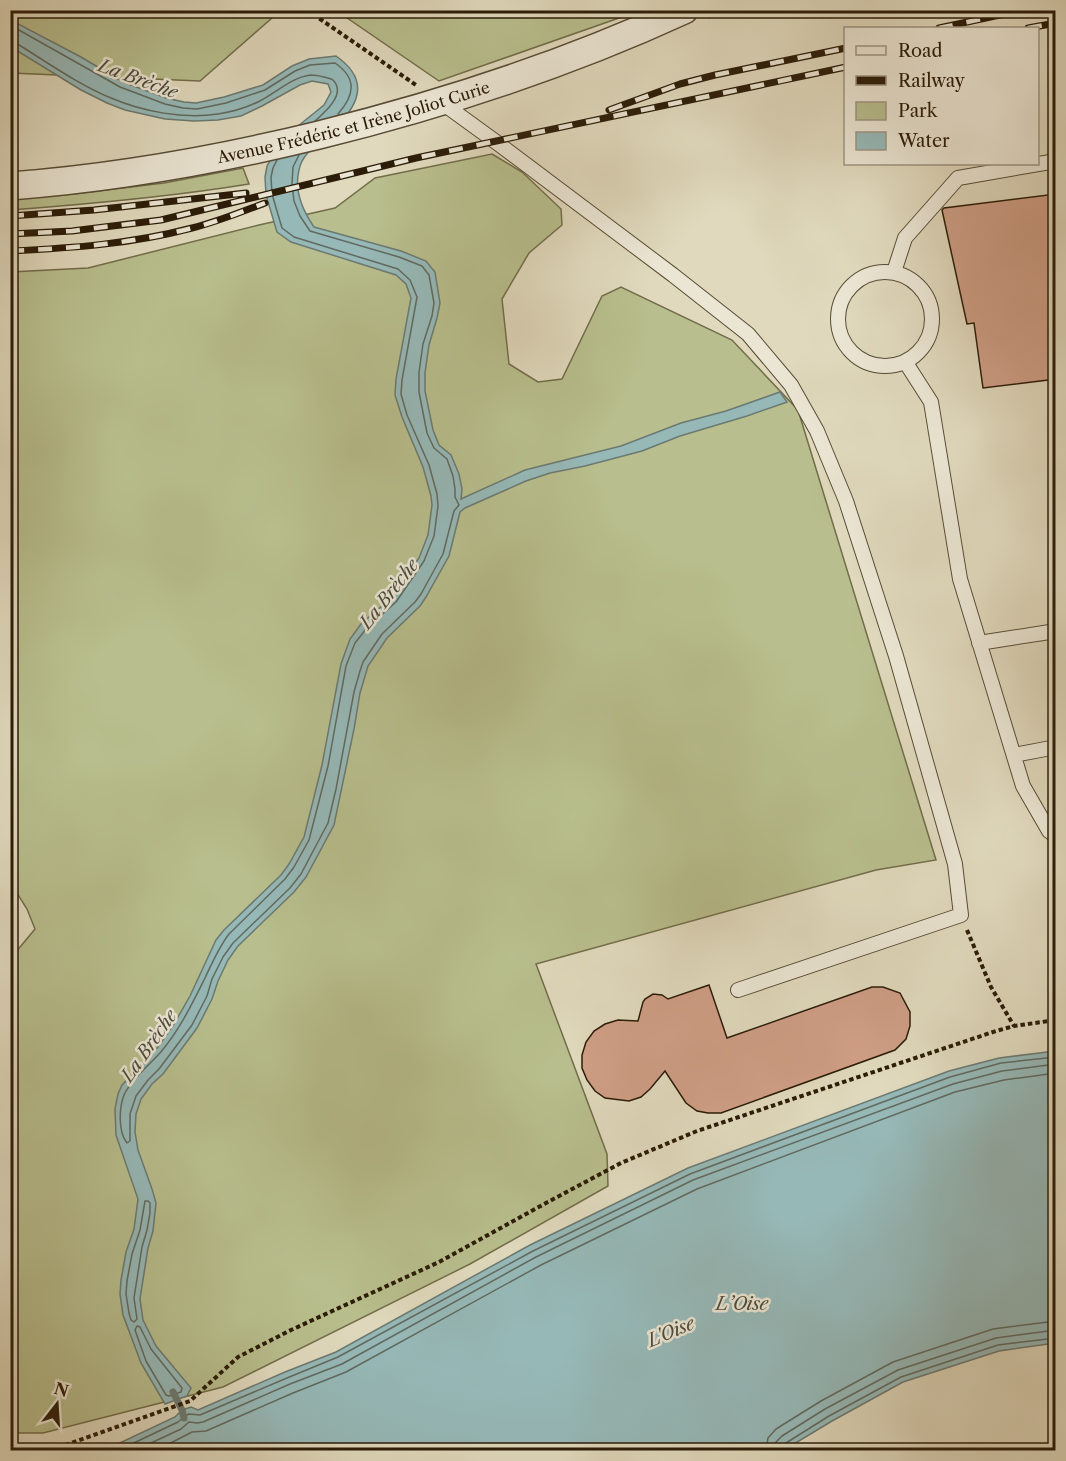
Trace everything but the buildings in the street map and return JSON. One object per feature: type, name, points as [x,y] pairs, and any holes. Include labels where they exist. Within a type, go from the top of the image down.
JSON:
[{"type":"street","name":"Avenue Frédéric et Irène Joliot Curie","points":[[10,186],[105,177],[159,169],[251,151],[384,119],[525,74],[594,49],[684,10]]},
{"type":"lane","points":[[441,102],[748,334],[791,386],[817,431],[846,501],[896,656],[955,864],[961,915],[738,990]]},
{"type":"lane","points":[[1039,164],[1056,161]]},
{"type":"lane","points":[[894,272],[905,238],[958,178],[1033,165]]},
{"type":"lane","points":[[878,272],[894,272],[920,287],[933,313],[932,328],[927,342],[918,354],[906,363],[890,367],[874,366],[859,359],[847,348],[839,333],[837,317],[841,301],[849,287],[862,278],[878,272]]},
{"type":"lane","points":[[906,363],[932,402],[960,579],[1023,786],[1049,831],[1056,836]]},
{"type":"lane","points":[[979,643],[1056,631]]},
{"type":"lane","points":[[1014,755],[1056,747]]},
{"type":"path","points":[[307,10],[441,102]]},
{"type":"path","points":[[961,915],[991,987],[1014,1026]]},
{"type":"path","points":[[51,1450],[190,1401],[237,1357],[439,1262],[621,1163],[697,1131],[1014,1026],[1056,1020]]},
{"type":"green space","points":[[11,11],[280,11],[200,81],[11,73]]},
{"type":"green space","points":[[337,11],[639,11],[439,81]]},
{"type":"green space","points":[[492,154],[522,172],[561,209],[562,225],[529,253],[502,299],[509,364],[538,382],[562,379],[602,296],[621,287],[732,340],[798,410],[936,860],[876,870],[536,964],[607,1154],[608,1186],[470,1264],[223,1387],[43,1433],[10,1433],[10,959],[35,929],[27,909],[10,882],[10,272],[88,268],[335,208],[375,178]]},
{"type":"green space","points":[[243,168],[249,184],[130,200],[11,210],[11,199],[164,183]]},
{"type":"water","points":[[10,17],[18,24],[123,82],[166,98],[184,102],[196,103],[224,97],[263,85],[292,66],[309,59],[336,56],[347,65],[357,84],[354,104],[340,123],[304,158],[298,178],[300,200],[314,227],[401,251],[426,261],[435,272],[440,303],[429,345],[425,391],[433,430],[439,445],[451,455],[459,474],[461,499],[525,470],[621,446],[681,423],[726,411],[780,392],[787,402],[680,436],[642,451],[526,481],[460,512],[449,556],[426,597],[420,606],[387,638],[368,666],[360,693],[334,825],[306,877],[294,892],[238,946],[228,960],[197,1028],[141,1099],[136,1114],[135,1132],[138,1150],[156,1203],[140,1299],[143,1320],[156,1346],[191,1388],[187,1396],[165,1404],[141,1363],[123,1315],[121,1280],[126,1252],[134,1229],[138,1199],[116,1135],[115,1109],[118,1094],[122,1085],[158,1047],[174,1024],[216,940],[281,875],[304,837],[322,765],[341,664],[350,639],[361,624],[391,598],[419,558],[428,535],[431,496],[423,467],[395,395],[411,298],[406,284],[396,275],[291,242],[277,232],[266,195],[267,166],[292,131],[324,105],[331,92],[328,84],[312,81],[300,85],[241,116],[194,121],[165,119],[125,110],[107,103],[81,90],[11,47]]},
{"type":"water","name":"L’Oise","points":[[1055,1051],[1055,1343],[999,1351],[903,1382],[784,1450],[105,1450],[175,1417],[182,1410],[191,1407],[198,1410],[336,1352],[530,1245],[688,1168],[949,1071],[999,1058]]},
{"type":"waterway","name":"La Brèche","points":[[173,1392],[184,1418]]},
{"type":"railway","points":[[944,27],[1024,10]]},
{"type":"railway","points":[[1034,27],[1056,23]]},
{"type":"railway","points":[[609,110],[680,84],[844,48]]},
{"type":"railway","points":[[10,234],[72,231],[161,220],[416,158],[844,67]]},
{"type":"railway","points":[[10,216],[94,210],[246,193]]},
{"type":"railway","points":[[10,251],[79,247],[147,238],[201,226],[265,203]]},
{"type":"water label","name":"L'Oise","points":[[671,1332]]}]
